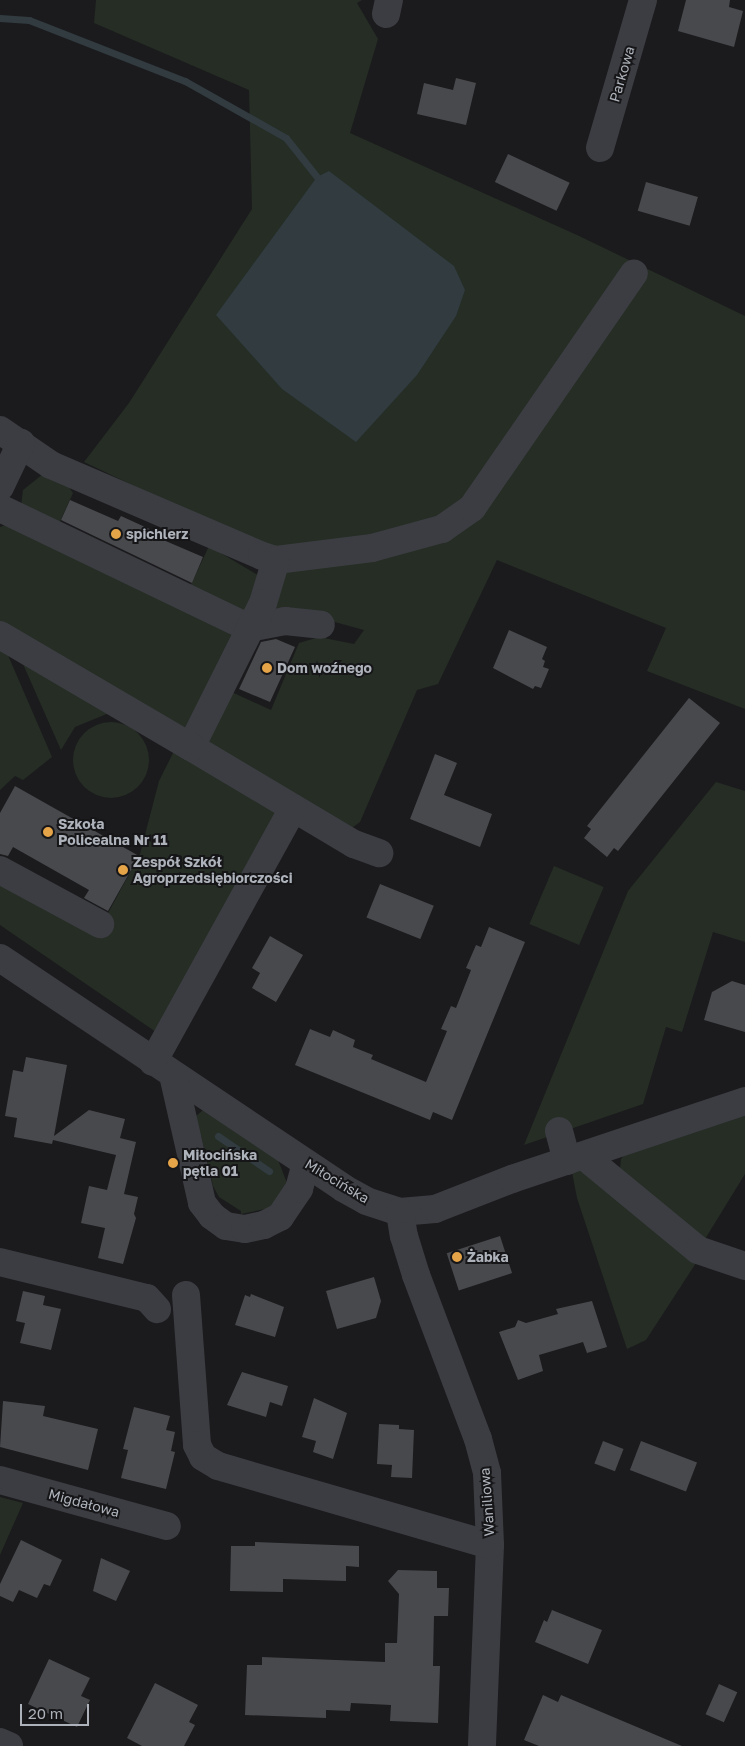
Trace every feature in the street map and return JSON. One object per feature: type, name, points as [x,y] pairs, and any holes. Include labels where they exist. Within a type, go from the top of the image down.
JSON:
[{"type":"street","name":"Parkowa","points":[[600,148],[643,0]]},
{"type":"street","points":[[0,487],[11,436],[51,465],[276,560],[372,548],[442,529],[472,508],[634,273]]},
{"type":"street","points":[[0,508],[249,628],[285,621],[321,625]]},
{"type":"street","points":[[191,747],[268,589],[276,560]]},
{"type":"street","points":[[0,635],[354,844],[378,853]]},
{"type":"street","points":[[293,808],[163,1068],[202,1203],[212,1216],[226,1226],[245,1228],[264,1225],[280,1217],[299,1189],[306,1163]]},
{"type":"street","points":[[0,870],[100,924]]},
{"type":"street","name":"Miłocińska","points":[[0,960],[366,1201],[400,1212],[436,1209],[576,1158],[745,1102]]},
{"type":"street","points":[[558,1131],[576,1158],[698,1250],[745,1266]]},
{"type":"street","name":"Waniliowa","points":[[400,1212],[404,1236],[416,1275],[478,1439],[487,1474],[490,1545],[482,1746]]},
{"type":"street","points":[[0,1262],[148,1298],[157,1309]]},
{"type":"street","points":[[186,1295],[197,1445],[203,1457],[218,1466],[490,1545]]},
{"type":"street","name":"Migdałowa","points":[[0,1480],[167,1526]]},
{"type":"street","points":[[0,1742],[9,1746]]},
{"type":"shaded area","points":[[96,0],[362,0],[357,3],[378,39],[350,133],[577,235],[745,316],[745,709],[647,671],[666,628],[497,560],[438,684],[417,690],[360,822],[349,830],[208,751],[204,736],[223,688],[271,710],[299,643],[319,637],[354,644],[364,630],[320,618],[258,619],[284,553],[218,526],[84,462],[129,403],[252,209],[249,90],[94,23]]},
{"type":"shaded area","points":[[329,171],[454,266],[465,290],[456,316],[417,375],[356,442],[282,389],[216,315],[317,177]]},
{"type":"shaded area","points":[[43,474],[68,486],[73,493],[58,526],[21,506],[23,490]]},
{"type":"shaded area","points":[[6,525],[234,633],[187,734],[0,628],[0,527]]},
{"type":"shaded area","points":[[209,546],[261,577],[259,600],[243,612],[189,589]]},
{"type":"shaded area","points":[[0,644],[4,646],[52,757],[23,780],[15,776],[0,790]]},
{"type":"shaded area","points":[[19,655],[114,711],[75,727],[61,750]]},
{"type":"shaded area","points":[[119,722],[132,728],[143,739],[149,752],[147,775],[132,792],[119,798],[103,798],[90,792],[75,775],[73,752],[79,739],[96,724]]},
{"type":"shaded area","points":[[175,749],[274,804],[277,815],[156,1032],[0,925],[0,880],[107,915],[140,854],[159,781]]},
{"type":"shaded area","points":[[716,782],[745,791],[745,942],[713,932],[682,1032],[666,1027],[643,1104],[524,1145],[628,891]]},
{"type":"shaded area","points":[[554,866],[604,887],[579,945],[529,924]]},
{"type":"shaded area","points":[[203,1110],[278,1160],[287,1183],[270,1208],[241,1214],[241,1211],[219,1197],[213,1186],[201,1135],[198,1135],[196,1116]]},
{"type":"shaded area","points":[[745,1114],[745,1174],[702,1244],[620,1169],[621,1159],[625,1154]]},
{"type":"shaded area","points":[[586,1171],[696,1263],[646,1340],[627,1349],[577,1198],[572,1172]]},
{"type":"shaded area","points":[[0,1497],[23,1503],[0,1555]]},
{"type":"building","points":[[686,0],[730,0],[729,7],[743,11],[734,47],[678,31]]},
{"type":"building","points":[[456,78],[476,83],[466,125],[417,114],[424,83],[453,90]]},
{"type":"building","points":[[508,154],[570,183],[557,211],[495,182]]},
{"type":"building","points":[[646,182],[698,197],[690,226],[638,211]]},
{"type":"building","name":"spichlerz","points":[[70,500],[118,521],[121,516],[156,532],[154,536],[203,557],[192,583],[61,520]]},
{"type":"building","points":[[509,630],[547,647],[542,659],[545,661],[543,667],[549,669],[541,688],[535,686],[533,689],[493,668]]},
{"type":"building","name":"Dom woźnego","points":[[276,639],[295,647],[270,702],[239,689],[261,642]]},
{"type":"building","points":[[689,698],[720,723],[618,851],[614,848],[607,857],[584,838],[591,829],[587,826]]},
{"type":"building","points":[[435,754],[457,763],[444,795],[492,814],[480,847],[410,819]]},
{"type":"building","points":[[15,786],[139,856],[108,911],[84,898],[89,890],[13,847],[8,856],[0,854],[0,813]]},
{"type":"building","points":[[380,884],[434,906],[420,939],[367,917]]},
{"type":"building","points":[[489,927],[525,942],[452,1120],[433,1112],[430,1120],[295,1065],[310,1029],[330,1037],[333,1030],[355,1040],[353,1047],[373,1055],[371,1059],[426,1082],[447,1031],[441,1029],[451,1006],[456,1008],[471,970],[466,968],[476,945],[481,947]]},
{"type":"building","points":[[270,936],[303,955],[276,1002],[252,988],[260,973],[252,968]]},
{"type":"building","points":[[732,981],[745,985],[745,1032],[704,1020],[712,992]]},
{"type":"building","points":[[26,1057],[67,1065],[54,1136],[89,1110],[125,1119],[120,1138],[136,1142],[124,1194],[138,1197],[134,1214],[136,1218],[123,1264],[98,1258],[105,1228],[81,1223],[89,1186],[107,1190],[116,1155],[53,1140],[52,1144],[14,1137],[17,1118],[5,1116],[13,1070],[23,1072]]},
{"type":"building","points":[[500,1236],[512,1273],[459,1290],[447,1253]]},
{"type":"building","points":[[374,1277],[381,1301],[376,1318],[337,1329],[326,1291]]},
{"type":"building","points":[[23,1291],[45,1296],[43,1305],[61,1309],[51,1350],[20,1343],[25,1323],[16,1321]]},
{"type":"building","points":[[251,1294],[284,1307],[275,1337],[235,1325],[245,1295],[250,1297]]},
{"type":"building","points":[[592,1301],[607,1347],[587,1353],[583,1342],[539,1355],[543,1371],[518,1380],[499,1332],[515,1327],[518,1320],[526,1323],[558,1314],[556,1309]]},
{"type":"building","points":[[242,1372],[288,1386],[282,1406],[270,1402],[266,1417],[227,1405]]},
{"type":"building","points":[[314,1398],[347,1413],[333,1459],[313,1452],[316,1441],[302,1437]]},
{"type":"building","points":[[3,1401],[45,1406],[43,1416],[98,1429],[88,1470],[0,1447]]},
{"type":"building","points":[[134,1407],[170,1416],[166,1430],[175,1432],[171,1451],[175,1452],[166,1489],[121,1478],[128,1450],[123,1449]]},
{"type":"building","points":[[379,1424],[399,1425],[399,1429],[414,1430],[412,1478],[391,1477],[392,1465],[377,1464]]},
{"type":"building","points":[[603,1441],[624,1449],[615,1471],[594,1463]]},
{"type":"building","points":[[641,1441],[697,1463],[686,1491],[630,1470]]},
{"type":"building","points":[[21,1540],[62,1560],[50,1586],[44,1584],[37,1598],[19,1590],[13,1602],[0,1596],[0,1584]]},
{"type":"building","points":[[255,1542],[359,1546],[359,1567],[346,1566],[346,1581],[283,1579],[283,1592],[230,1591],[231,1546],[255,1546]]},
{"type":"building","points":[[101,1558],[130,1571],[116,1601],[93,1591]]},
{"type":"building","points":[[398,1570],[437,1571],[437,1588],[449,1588],[448,1616],[434,1616],[433,1666],[440,1666],[438,1723],[390,1721],[391,1705],[351,1703],[350,1711],[326,1710],[326,1718],[245,1715],[247,1665],[262,1665],[262,1657],[385,1662],[385,1643],[397,1643],[399,1594],[388,1581]]},
{"type":"building","points":[[552,1610],[602,1630],[588,1664],[535,1642],[544,1620],[547,1622]]},
{"type":"building","points":[[49,1659],[90,1678],[81,1696],[90,1700],[77,1727],[28,1704]]},
{"type":"building","points":[[155,1683],[198,1705],[189,1722],[195,1725],[184,1746],[142,1746],[127,1738]]},
{"type":"building","points":[[719,1684],[737,1692],[724,1722],[706,1714]]},
{"type":"building","points":[[543,1695],[558,1702],[561,1695],[682,1746],[539,1746],[524,1740]]},
{"type":"waterway","points":[[0,18],[29,20],[185,81],[286,138],[317,177]]},
{"type":"waterway","points":[[218,1136],[269,1171]]},
{"type":"place","name":"spichlerz","points":[[116,534]]},
{"type":"place","name":"Dom woźnego","points":[[267,668]]},
{"type":"place","name":"Szkoła Policealna Nr 11","points":[[48,832]]},
{"type":"place","name":"Zespół Szkół Agroprzedsiębiorczości","points":[[123,870]]},
{"type":"place","name":"Miłocińska pętla 01","points":[[173,1163]]},
{"type":"place","name":"Żabka","points":[[457,1257]]}]
